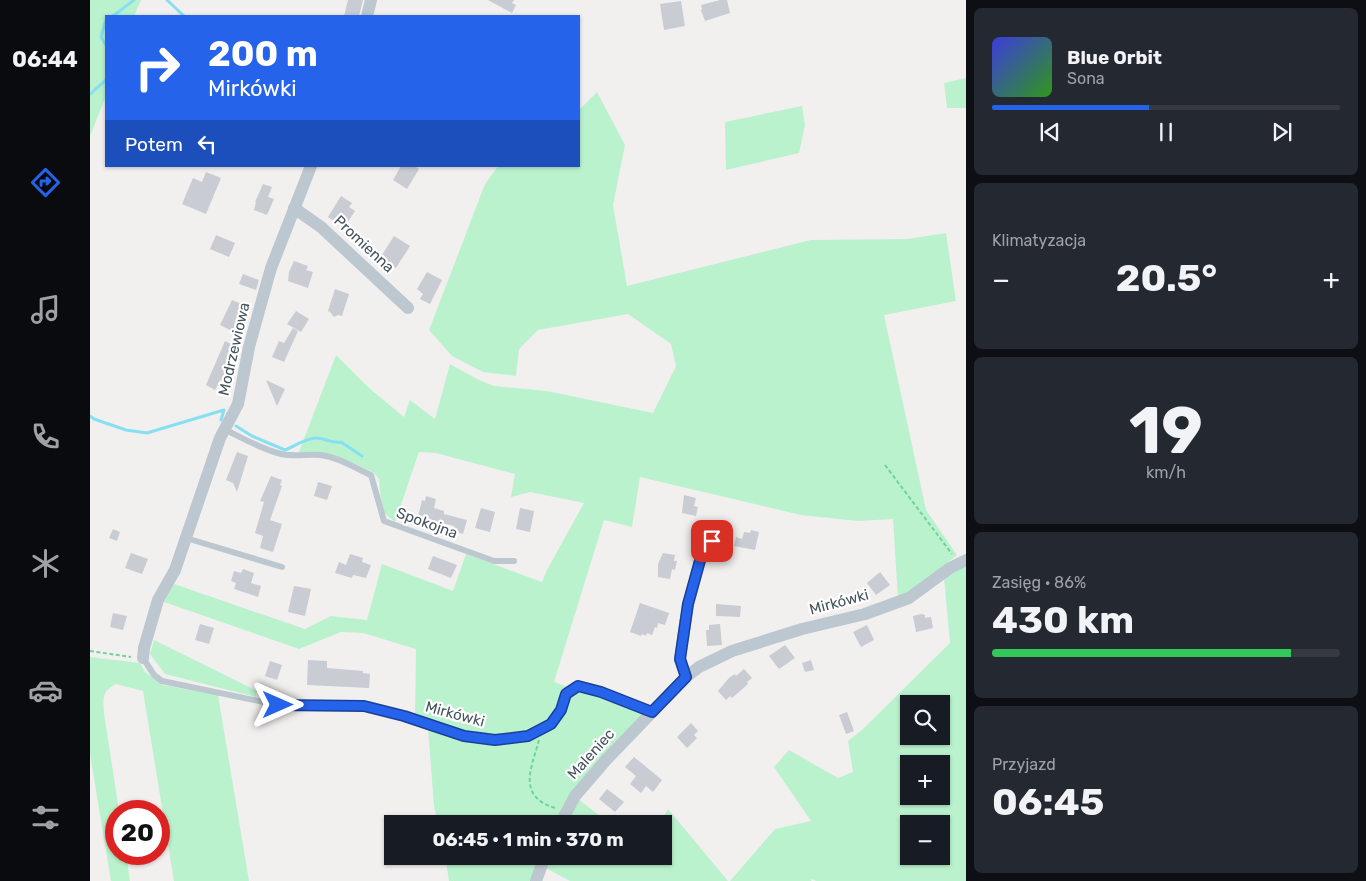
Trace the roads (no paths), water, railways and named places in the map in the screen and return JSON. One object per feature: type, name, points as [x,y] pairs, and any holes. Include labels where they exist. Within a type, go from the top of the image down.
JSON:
[{"type":"street","points":[[367,15],[371,0]]},
{"type":"street","name":"Modrzewiowa","points":[[143,658],[144,648],[158,600],[175,570],[224,428],[238,404],[249,347],[271,268],[310,167]]},
{"type":"street","name":"Promienna","points":[[294,208],[321,227],[408,308]]},
{"type":"street","points":[[686,677],[680,659],[688,604],[704,546],[712,541]]},
{"type":"street","name":"Mirkówki","points":[[652,712],[686,677],[732,651],[802,629],[865,614],[909,598],[962,562]]},
{"type":"street","name":"Maleniec","points":[[565,815],[575,796],[652,712]]},
{"type":"street","points":[[536,881],[542,865]]},
{"type":"lane","name":"Spokojna","points":[[224,428],[254,444],[281,454],[298,456],[320,455],[345,463],[371,475],[384,521],[494,561],[514,561]]},
{"type":"lane","points":[[186,538],[282,567]]},
{"type":"lane","name":"Mirkówki","points":[[143,658],[154,675],[162,681],[278,705],[364,706],[404,716],[464,736],[495,740],[528,736],[551,724],[561,710],[566,694],[578,686],[601,692],[652,712]]},
{"type":"waterway","points":[[114,15],[134,0]]},
{"type":"waterway","points":[[167,0],[183,15]]},
{"type":"waterway","points":[[105,24],[101,37],[105,43]]},
{"type":"waterway","points":[[90,94],[105,81]]},
{"type":"waterway","points":[[90,416],[126,430],[147,433],[224,410],[221,420]]},
{"type":"waterway","points":[[236,426],[252,436],[285,450],[308,439],[319,438],[341,442],[362,456]]}]
